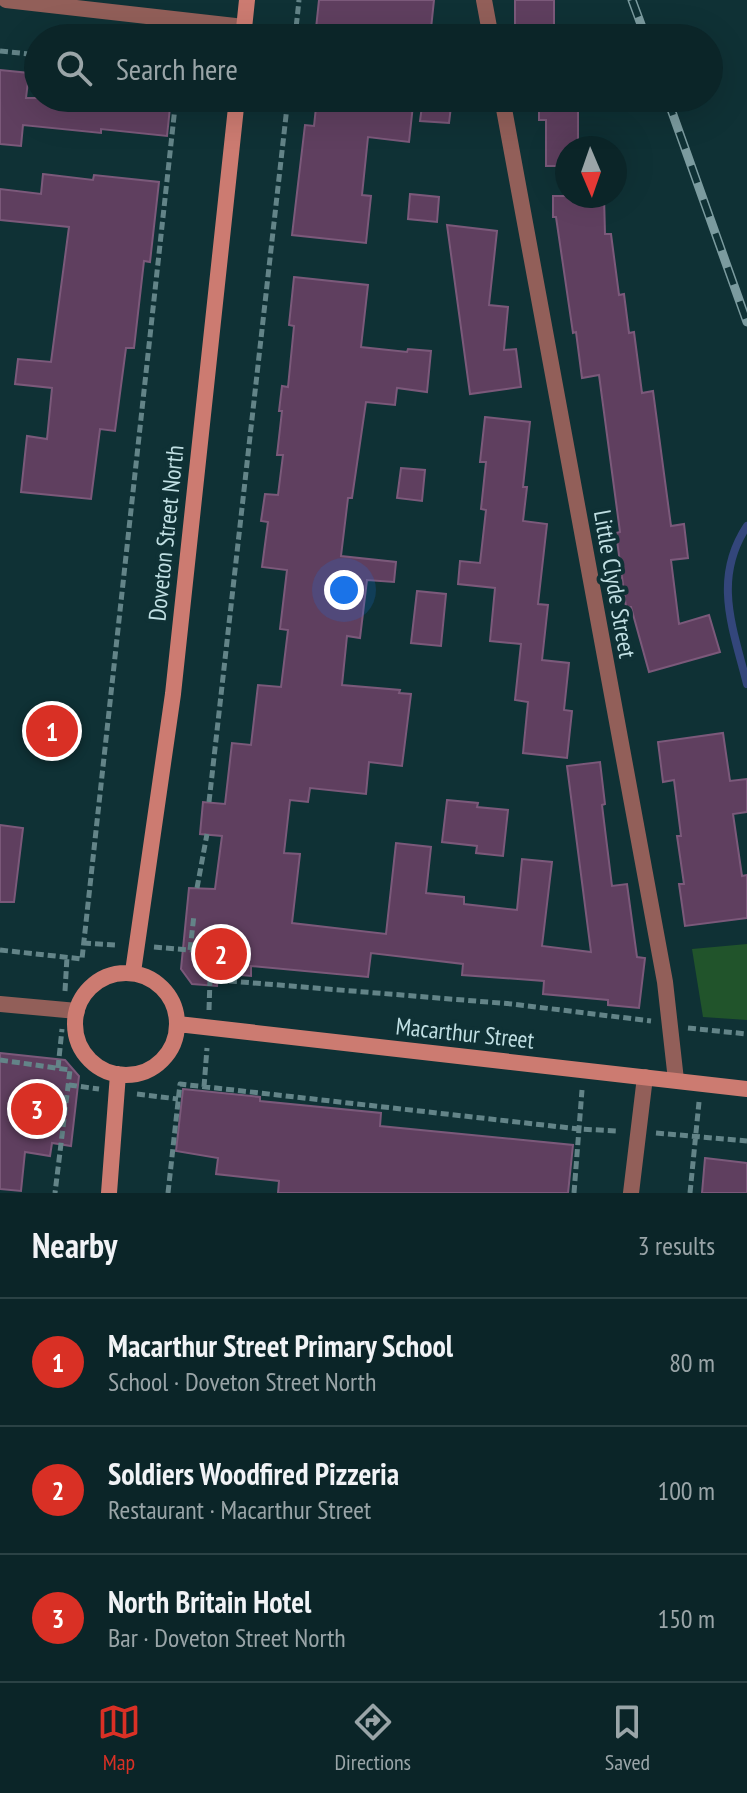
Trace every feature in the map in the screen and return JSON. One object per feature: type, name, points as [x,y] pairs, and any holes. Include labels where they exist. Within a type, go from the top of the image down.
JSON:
[{"type":"main road","points":[[245,24],[247,0]]},
{"type":"main road","name":"Doveton Street North","points":[[133,972],[173,694],[235,112]]},
{"type":"main road","points":[[133,972],[160,985],[170,996],[178,1024],[175,1042],[166,1057],[152,1068],[136,1074],[118,1074],[101,1068],[83,1054],[74,1025],[77,1011],[86,992],[99,980],[116,973],[133,972]]},
{"type":"main road","name":"Macarthur Street","points":[[178,1024],[747,1089]]},
{"type":"main road","points":[[109,1193],[118,1074]]},
{"type":"street","points":[[6,0],[184,24]]},
{"type":"street","points":[[484,0],[488,24]]},
{"type":"street","name":"Little Clyde Street","points":[[504,112],[676,1080]]},
{"type":"street","points":[[0,1004],[77,1011]]},
{"type":"street","points":[[631,1193],[645,1077]]},
{"type":"path","points":[[296,24],[299,0]]},
{"type":"path","points":[[0,51],[24,54]]},
{"type":"path","points":[[0,950],[82,959],[174,112]]},
{"type":"path","points":[[209,802],[286,112]]},
{"type":"path","points":[[197,888],[207,834]]},
{"type":"path","points":[[190,950],[194,915]]},
{"type":"path","points":[[217,980],[512,1004],[747,1034]]},
{"type":"path","points":[[0,1060],[70,1070],[55,1193]]},
{"type":"path","points":[[574,1193],[584,1070]]},
{"type":"path","points":[[690,1193],[701,1083]]},
{"type":"path","points":[[168,1193],[180,1084],[579,1129]]},
{"type":"path","points":[[697,1135],[747,1141]]},
{"type":"green space","points":[[747,944],[747,1020],[703,1017],[692,949]]},
{"type":"building","points":[[319,0],[434,0],[431,24],[316,24]]},
{"type":"building","points":[[515,0],[554,0],[554,24],[515,24]]},
{"type":"building","points":[[0,70],[24,72],[24,112],[170,112],[167,136],[23,125],[21,146],[0,144]]},
{"type":"building","points":[[316,112],[412,112],[409,142],[368,137],[362,195],[371,196],[366,243],[292,235],[305,125],[314,126]]},
{"type":"building","points":[[421,112],[450,112],[449,123],[420,121]]},
{"type":"building","points":[[539,112],[578,112],[578,136],[555,136],[555,166],[546,166],[546,120],[539,120]]},
{"type":"building","points":[[43,174],[93,180],[94,175],[159,182],[150,262],[144,261],[134,348],[126,348],[115,431],[100,429],[91,499],[21,492],[27,436],[47,439],[52,388],[15,384],[18,359],[51,362],[69,227],[0,220],[0,189],[41,194]]},
{"type":"building","points":[[410,194],[439,197],[437,222],[408,219]]},
{"type":"building","points":[[553,196],[555,208],[604,208],[605,234],[611,234],[619,295],[624,294],[629,333],[634,332],[642,393],[653,391],[671,526],[684,524],[688,558],[671,560],[679,624],[709,615],[720,652],[649,672],[631,607],[626,607],[616,533],[620,532],[599,375],[582,378],[556,217],[553,217]]},
{"type":"building","points":[[447,225],[497,231],[489,305],[508,307],[504,350],[516,349],[521,387],[470,394]]},
{"type":"building","points":[[294,277],[368,285],[361,347],[431,351],[427,392],[397,388],[395,405],[366,402],[341,556],[396,562],[394,582],[367,580],[360,638],[347,636],[342,685],[400,690],[399,693],[411,694],[402,766],[369,762],[366,794],[310,788],[308,802],[290,800],[284,853],[300,854],[292,923],[386,934],[396,843],[431,847],[426,893],[464,897],[464,904],[517,910],[522,859],[552,862],[542,946],[591,952],[567,766],[600,762],[612,886],[627,884],[637,957],[645,958],[639,1008],[608,1005],[608,1000],[543,994],[544,981],[462,975],[463,964],[371,953],[368,977],[251,966],[251,976],[218,973],[217,986],[192,984],[181,969],[189,888],[215,889],[222,836],[200,834],[203,802],[225,804],[232,743],[251,745],[258,685],[281,687],[288,630],[280,629],[287,570],[262,567],[268,522],[261,521],[265,494],[278,495],[283,455],[277,455],[282,411],[279,411],[282,386],[288,387],[294,326],[289,325]]},
{"type":"building","points":[[485,417],[530,422],[523,521],[547,524],[538,604],[548,605],[542,660],[569,663],[564,710],[572,711],[567,758],[523,753],[528,702],[515,700],[521,644],[490,641],[495,588],[458,584],[460,561],[480,563],[486,510],[481,509],[486,462],[480,462]]},
{"type":"building","points":[[401,468],[425,470],[422,501],[397,498]]},
{"type":"building","points":[[417,591],[446,594],[441,646],[411,643]]},
{"type":"building","points":[[723,733],[730,781],[747,779],[747,812],[733,814],[742,876],[747,875],[747,918],[685,926],[679,884],[684,884],[674,780],[663,782],[658,742]]},
{"type":"building","points":[[447,800],[508,810],[503,856],[476,853],[477,846],[442,842]]},
{"type":"building","points":[[0,825],[23,828],[14,902],[0,902]]},
{"type":"building","points":[[0,1053],[65,1060],[79,1076],[71,1146],[52,1143],[50,1156],[25,1152],[21,1191],[0,1189]]},
{"type":"building","points":[[183,1089],[260,1097],[260,1101],[381,1113],[380,1126],[573,1145],[568,1193],[278,1193],[279,1181],[216,1174],[218,1158],[176,1151]]},
{"type":"building","points":[[705,1158],[747,1163],[747,1193],[702,1193]]},
{"type":"waterway","points":[[747,526],[736,546],[728,585],[732,623],[747,684]]},
{"type":"railway","points":[[632,0],[641,24]]},
{"type":"railway","points":[[672,112],[747,322]]},
{"type":"place","name":"Macarthur Street Primary School","points":[[52,731]]},
{"type":"place","name":"Soldiers Woodfired Pizzeria","points":[[221,954]]},
{"type":"place","name":"North Britain Hotel","points":[[37,1109]]}]
